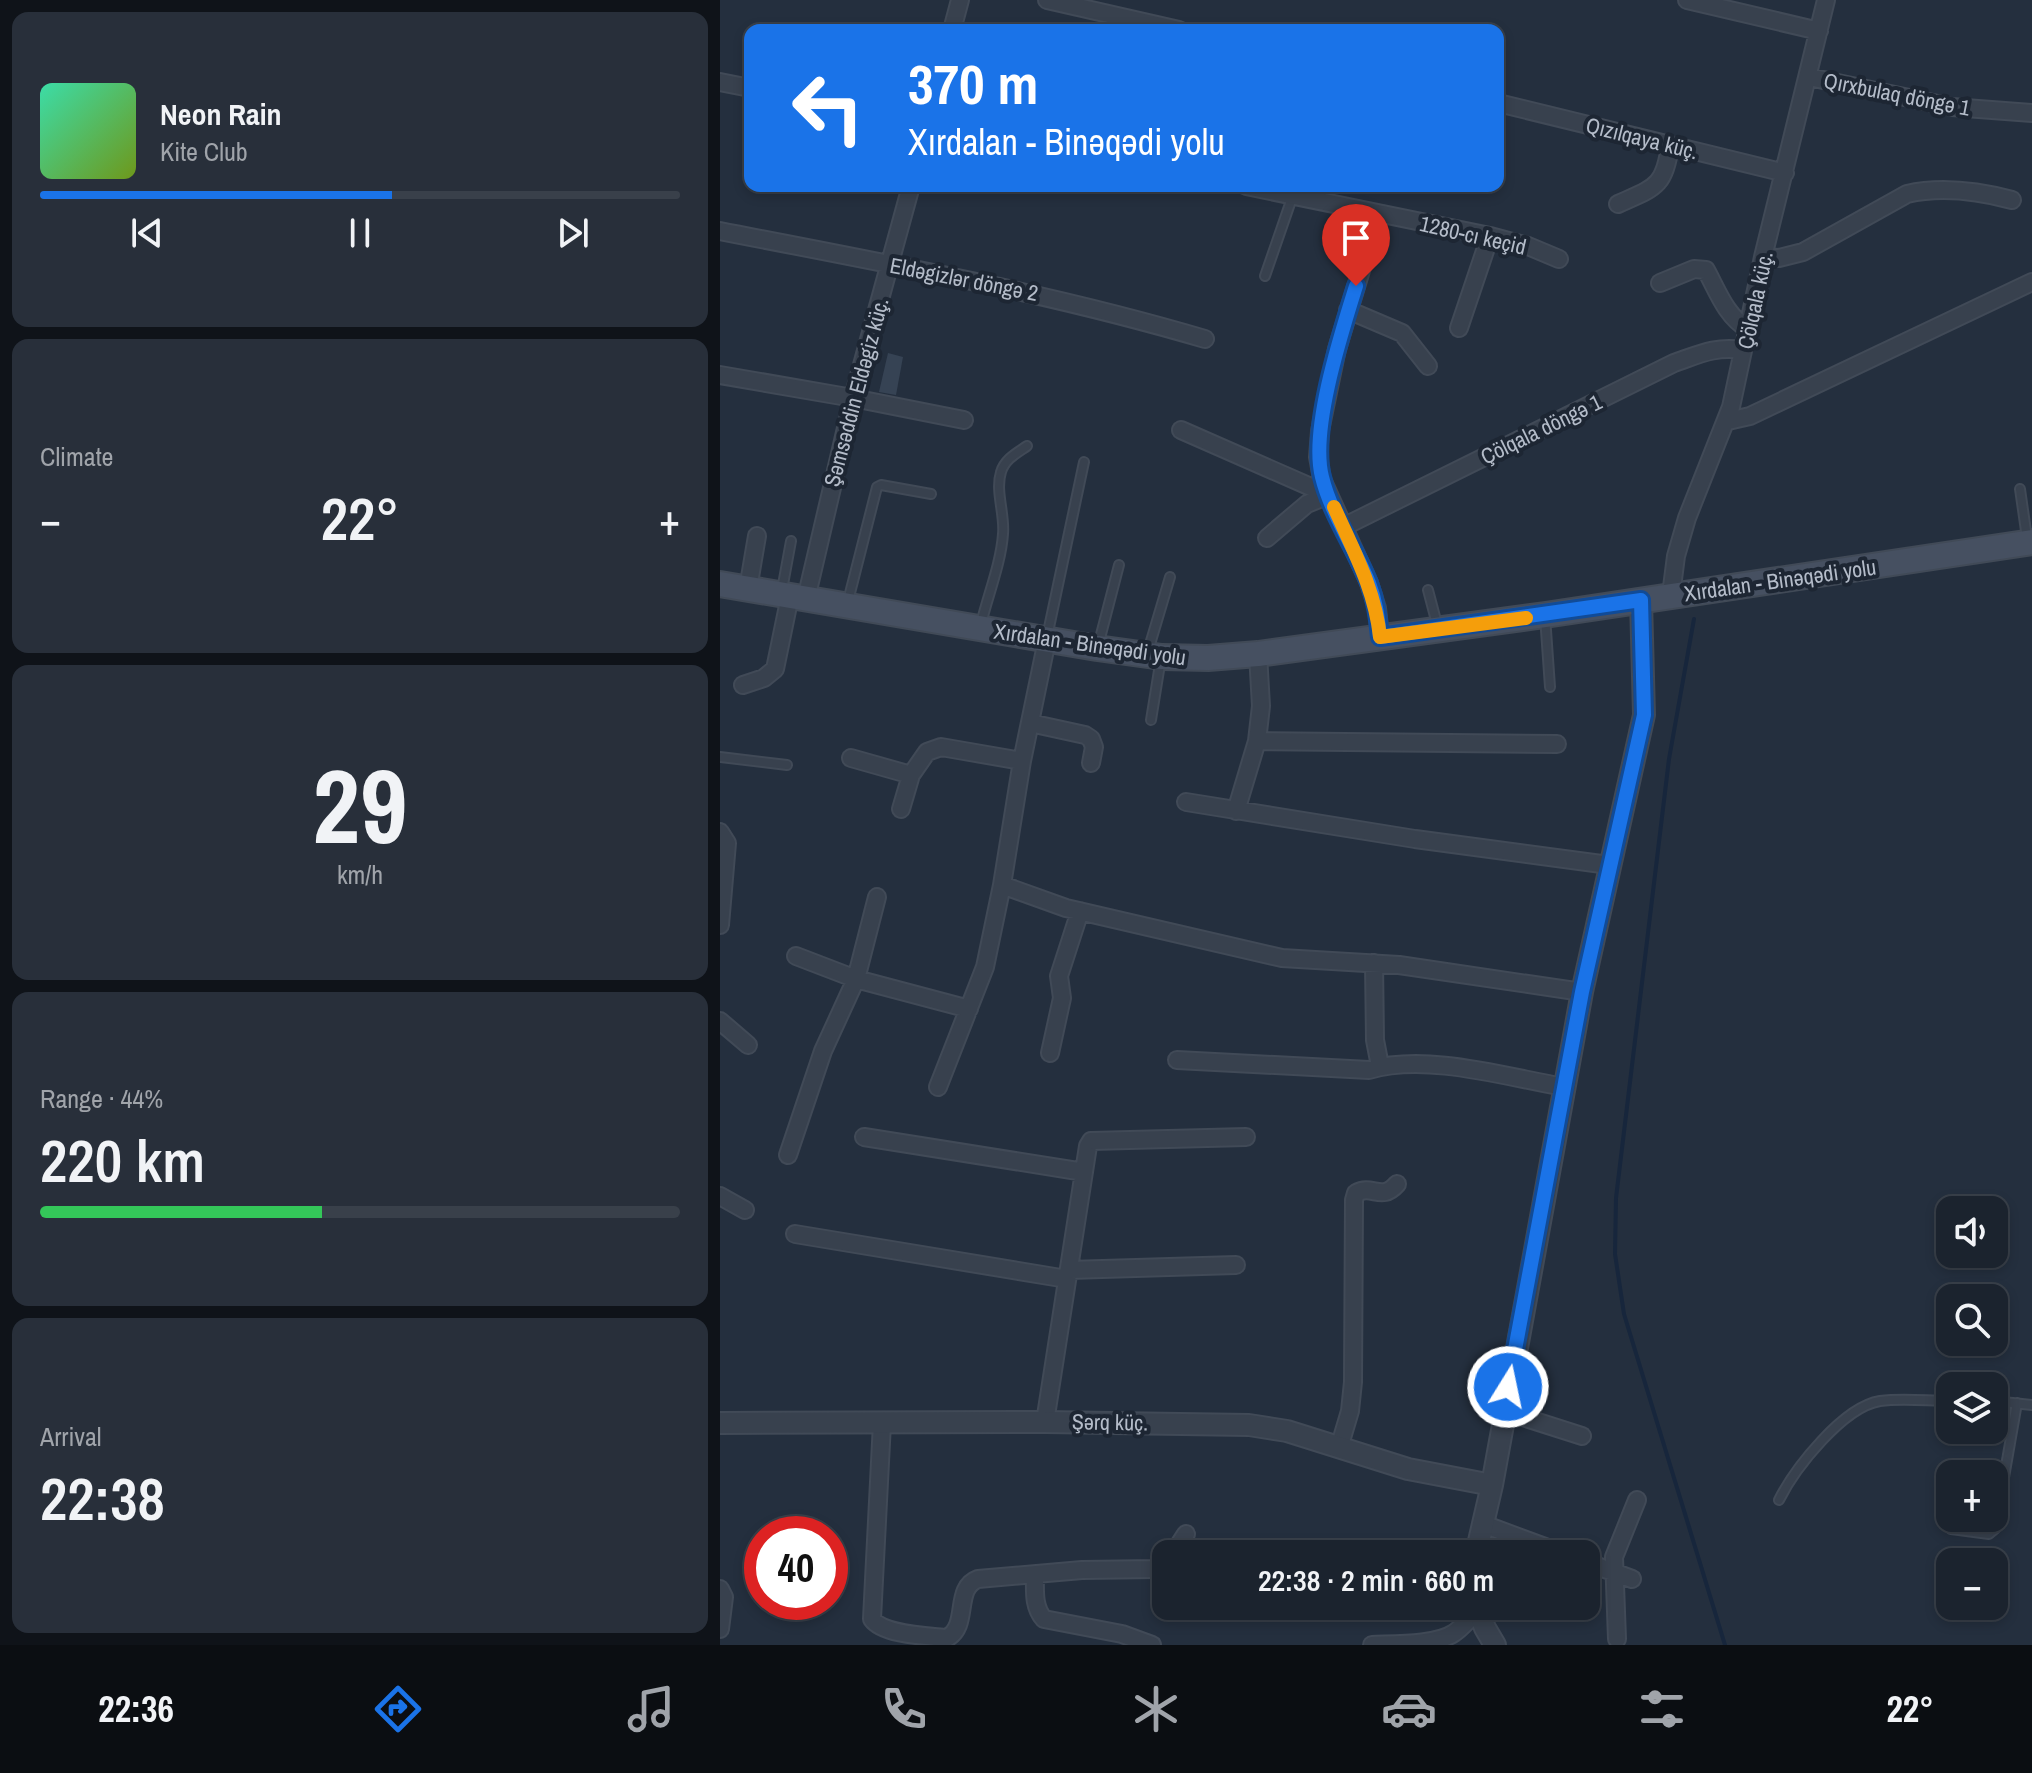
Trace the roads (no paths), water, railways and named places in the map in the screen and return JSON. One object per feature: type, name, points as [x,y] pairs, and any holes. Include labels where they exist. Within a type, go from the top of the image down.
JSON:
[{"type":"main road","name":"Xırdalan - Binəqədi yolu","points":[[720,584],[1097,648],[1154,656],[1208,658],[1545,615],[2030,543]]},
{"type":"street","points":[[954,24],[960,0]]},
{"type":"street","points":[[1047,0],[1153,24]]},
{"type":"street","points":[[1687,0],[1819,31]]},
{"type":"street","name":"Çölqala küç.","points":[[1671,595],[1676,556],[1687,518],[1728,421],[1763,257],[1826,0]]},
{"type":"street","name":"Qırxbulaq döngə 1","points":[[1809,77],[1952,107],[2032,113]]},
{"type":"street","points":[[720,82],[744,87]]},
{"type":"street","name":"Qızılqaya küç.","points":[[1504,104],[1785,173]]},
{"type":"street","points":[[1618,204],[1661,181],[1667,169],[1670,145]]},
{"type":"street","points":[[1763,257],[1779,258],[1803,252],[1907,194],[1926,189],[1980,191],[2012,200]]},
{"type":"street","name":"Şəmsəddin Eldəgiz küç.","points":[[743,685],[764,678],[775,669],[793,596],[816,546],[909,192]]},
{"type":"street","name":"1280-cı keçid","points":[[1277,192],[1490,236],[1528,246],[1559,259]]},
{"type":"street","points":[[1378,215],[1348,310],[1320,431],[1318,457],[1322,479],[1369,583],[1377,608],[1380,637]]},
{"type":"street","name":"Eldəgizlər döngə 2","points":[[720,231],[1040,294],[1205,339]]},
{"type":"street","points":[[1459,328],[1490,236]]},
{"type":"street","points":[[1660,283],[1694,269],[1706,270],[1729,312],[1737,323],[1748,329]]},
{"type":"street","points":[[1728,421],[1750,416],[2032,282]]},
{"type":"street","points":[[1348,310],[1402,333],[1428,366]]},
{"type":"street","name":"Çölqala döngə 1","points":[[1343,527],[1674,363],[1710,350],[1743,350]]},
{"type":"street","points":[[720,375],[964,420]]},
{"type":"street","points":[[1181,430],[1329,495]]},
{"type":"street","points":[[1267,538],[1307,504],[1329,495]]},
{"type":"street","points":[[748,589],[757,536]]},
{"type":"street","points":[[1479,1540],[1582,992],[1644,715],[1641,600]]},
{"type":"street","points":[[938,1087],[985,967],[1047,640]]},
{"type":"street","points":[[1236,811],[1257,741],[1261,706],[1258,654]]},
{"type":"street","points":[[1030,723],[1091,739],[1094,747],[1091,763]]},
{"type":"street","points":[[1257,741],[1557,744]]},
{"type":"street","points":[[901,809],[911,775],[927,752],[941,747],[1022,761]]},
{"type":"street","points":[[851,758],[911,775]]},
{"type":"street","points":[[1186,802],[1609,865]]},
{"type":"street","points":[[720,832],[727,843],[720,925]]},
{"type":"street","points":[[1002,885],[1054,905],[1282,958],[1374,963],[1582,992]]},
{"type":"street","points":[[788,1155],[823,1051],[856,979],[877,897]]},
{"type":"street","points":[[1050,1053],[1062,998],[1059,976],[1080,911]]},
{"type":"street","points":[[796,956],[856,979],[969,1009]]},
{"type":"street","points":[[1374,963],[1375,1040],[1380,1066]]},
{"type":"street","points":[[720,1021],[748,1045]]},
{"type":"street","points":[[1177,1060],[1369,1070],[1380,1066],[1438,1066],[1564,1087]]},
{"type":"street","points":[[864,1137],[1084,1172]]},
{"type":"street","points":[[1045,1422],[1091,1141],[1246,1137]]},
{"type":"street","points":[[1339,1448],[1350,1411],[1353,1382],[1354,1200],[1356,1193],[1363,1189],[1390,1192],[1397,1184]]},
{"type":"street","points":[[720,1196],[745,1210]]},
{"type":"street","points":[[795,1234],[1068,1275],[1236,1265]]},
{"type":"street","points":[[1504,1411],[1582,1436]]},
{"type":"street","name":"Şərq küç.","points":[[720,1423],[1249,1425],[1287,1431],[1408,1469],[1492,1485]]},
{"type":"street","points":[[882,1423],[872,1619],[876,1625],[886,1630],[947,1638],[958,1626],[966,1588],[978,1579],[1082,1570],[1152,1569]]},
{"type":"street","points":[[1617,1639],[1614,1557],[1637,1500]]},
{"type":"street","points":[[1483,1524],[1526,1540]]},
{"type":"street","points":[[1182,1540],[1186,1534]]},
{"type":"street","points":[[1600,1568],[1632,1579]]},
{"type":"street","points":[[1035,1575],[1035,1604],[1037,1612],[1044,1619],[1122,1634],[1152,1645]]},
{"type":"street","points":[[720,1589],[724,1597],[720,1629]]},
{"type":"street","points":[[1372,1645],[1454,1639],[1466,1620]]},
{"type":"street","points":[[1483,1620],[1495,1645]]},
{"type":"lane","points":[[1265,276],[1293,195]]},
{"type":"lane","points":[[979,629],[1003,539],[999,480],[1002,468],[1027,446]]},
{"type":"lane","points":[[1047,640],[1084,462]]},
{"type":"lane","points":[[847,606],[874,491],[881,485],[931,494]]},
{"type":"lane","points":[[2020,489],[2030,543]]},
{"type":"lane","points":[[791,541],[793,596]]},
{"type":"lane","points":[[1097,648],[1119,565]]},
{"type":"lane","points":[[1151,720],[1154,656],[1170,577]]},
{"type":"lane","points":[[1428,590],[1438,629]]},
{"type":"lane","points":[[1545,615],[1550,687]]},
{"type":"lane","points":[[720,757],[787,765]]},
{"type":"lane","points":[[1779,1500],[1791,1477],[1833,1430],[1859,1409],[1879,1402],[1936,1401]]},
{"type":"lane","points":[[2008,1402],[2032,1405]]},
{"type":"lane","points":[[2007,1460],[2017,1403]]},
{"type":"waterway","points":[[1694,619],[1669,759],[1616,1198],[1615,1254],[1624,1314],[1725,1645]]}]
